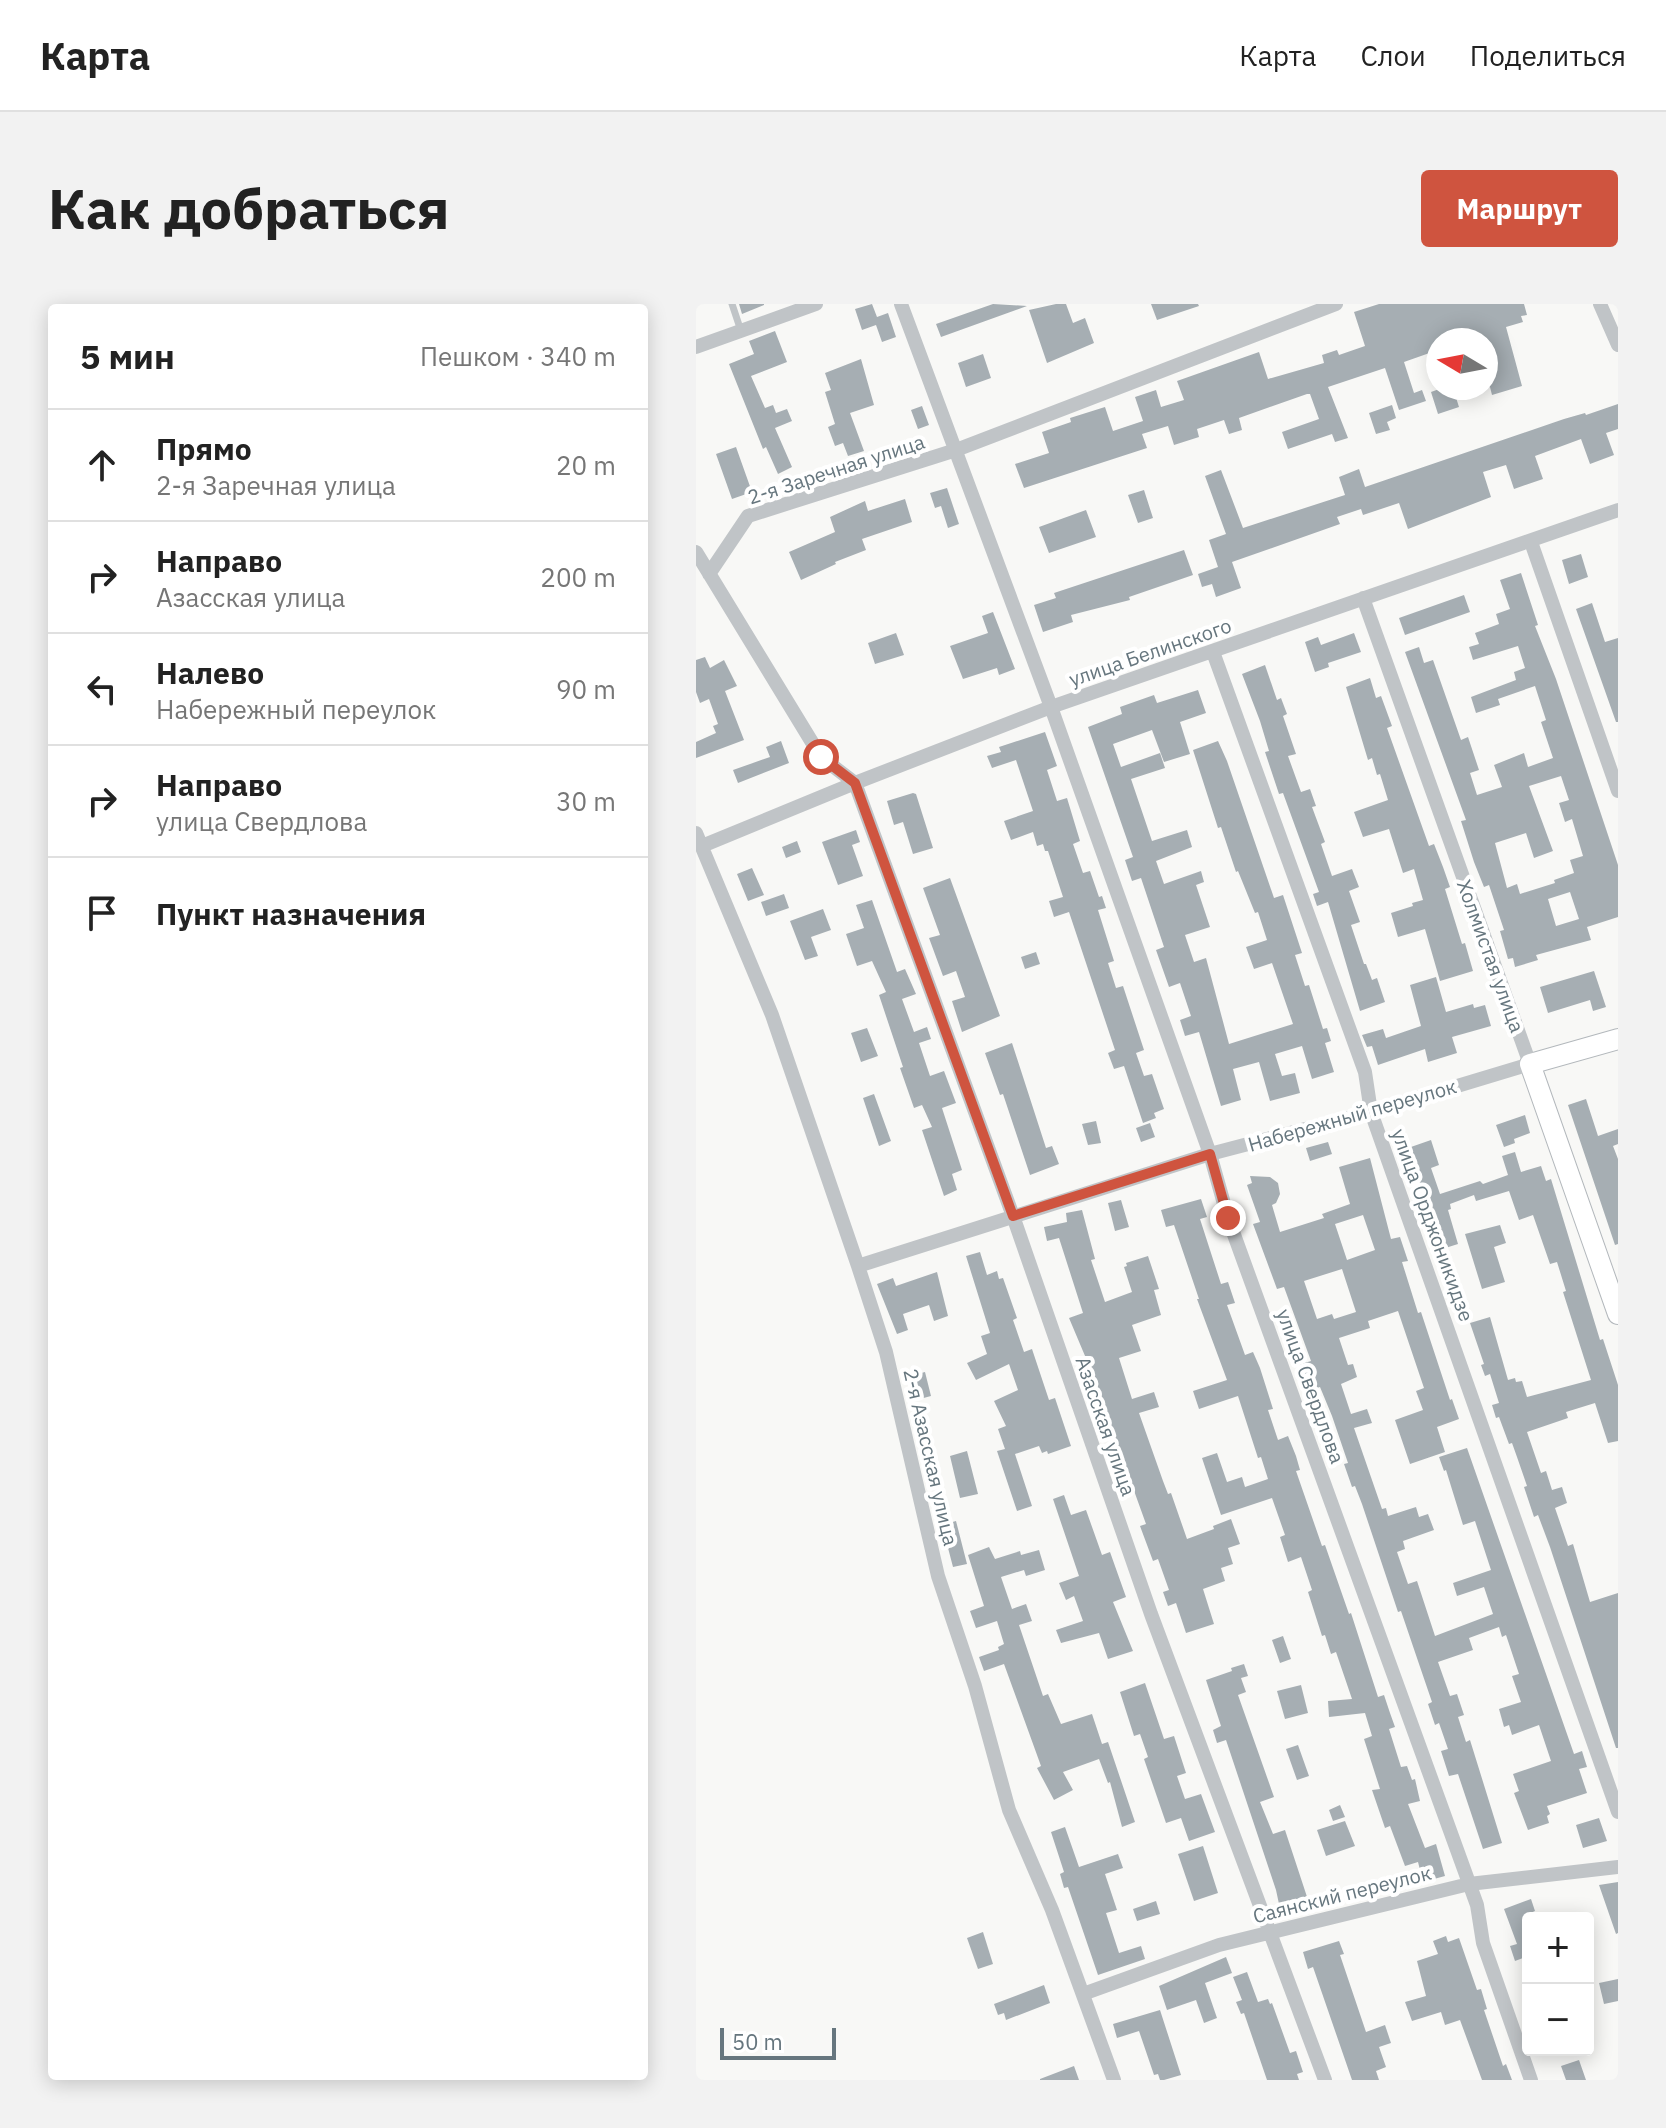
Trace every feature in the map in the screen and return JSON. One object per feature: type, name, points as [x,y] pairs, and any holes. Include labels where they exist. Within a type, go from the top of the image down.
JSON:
[{"type":"street","points":[[696,347],[816,304]]},
{"type":"street","name":"улица Свердлова","points":[[901,304],[1051,707],[1210,1154],[1228,1218],[1477,1905],[1483,1943],[1531,2080]]},
{"type":"street","points":[[956,450],[1336,304]]},
{"type":"street","points":[[1600,304],[1618,345]]},
{"type":"street","name":"2-я Заречная улица","points":[[709,574],[748,516],[956,450]]},
{"type":"street","name":"улица Белинского","points":[[699,839],[1051,707],[1618,510]]},
{"type":"street","points":[[1531,542],[1618,791]]},
{"type":"street","points":[[696,552],[821,757],[855,783]]},
{"type":"street","name":"Холмистая улица","points":[[1363,598],[1618,1314]]},
{"type":"street","name":"улица Орджоникидзе","points":[[1213,652],[1365,1072],[1371,1112],[1618,1812]]},
{"type":"street","name":"Азасская улица","points":[[855,783],[1013,1216],[1151,1614],[1325,2080]]},
{"type":"street","name":"2-я Азасская улица","points":[[699,839],[772,1015],[858,1266],[886,1352],[938,1576],[975,1686],[1009,1810],[1052,1910],[1114,2080]]},
{"type":"street","name":"Набережный переулок","points":[[858,1266],[1210,1154],[1371,1112],[1618,1039]]},
{"type":"street","name":"Саянский переулок","points":[[1083,1994],[1219,1945],[1469,1884],[1618,1867]]},
{"type":"lane","points":[[732,304],[741,331]]},
{"type":"building","points":[[739,304],[764,304],[764,305],[742,314]]},
{"type":"building","points":[[872,304],[877,317],[888,313],[896,337],[882,342],[876,325],[862,330],[855,309]]},
{"type":"building","points":[[993,304],[1027,306],[941,337],[936,324]]},
{"type":"building","points":[[1066,304],[1073,323],[1085,318],[1094,343],[1047,363],[1029,310]]},
{"type":"building","points":[[1151,304],[1198,304],[1199,306],[1157,320]]},
{"type":"building","points":[[1379,304],[1524,304],[1527,315],[1521,316],[1523,322],[1506,327],[1522,386],[1498,393],[1498,328],[1426,328],[1426,354],[1404,362],[1414,393],[1422,390],[1426,401],[1399,410],[1385,368],[1328,387],[1348,438],[1335,442],[1332,434],[1288,449],[1282,432],[1319,419],[1310,394],[1307,394],[1239,418],[1242,430],[1229,434],[1224,420],[1197,429],[1199,437],[1174,445],[1168,426],[1142,434],[1147,448],[1024,488],[1015,464],[1049,453],[1042,432],[1071,422],[1070,418],[1105,407],[1113,431],[1143,421],[1135,397],[1156,390],[1161,407],[1184,400],[1177,381],[1259,352],[1268,379],[1324,363],[1322,355],[1337,350],[1339,355],[1365,346],[1354,312]]},
{"type":"building","points":[[775,331],[787,362],[751,376],[765,408],[773,405],[776,413],[787,409],[792,421],[775,428],[792,467],[778,474],[766,447],[763,449],[729,364],[754,354],[749,341]]},
{"type":"building","points":[[983,354],[991,378],[966,387],[958,363]]},
{"type":"building","points":[[861,359],[874,405],[850,413],[864,451],[848,456],[843,443],[835,446],[828,427],[835,424],[825,392],[831,390],[825,373]]},
{"type":"building","points":[[1434,400],[1457,400],[1459,407],[1438,414]]},
{"type":"building","points":[[1618,404],[1618,429],[1606,433],[1614,455],[1590,464],[1581,439],[1535,456],[1543,479],[1514,489],[1506,465],[1483,472],[1491,497],[1408,529],[1399,503],[1363,515],[1361,509],[1337,517],[1340,524],[1232,562],[1241,588],[1216,597],[1212,584],[1202,587],[1198,574],[1218,567],[1209,540],[1226,534],[1205,476],[1221,470],[1243,528],[1345,495],[1339,477],[1359,469],[1365,487],[1564,419]]},
{"type":"building","points":[[1392,405],[1396,418],[1387,422],[1390,430],[1376,434],[1369,413]]},
{"type":"building","points":[[922,406],[929,425],[918,429],[911,410]]},
{"type":"building","points":[[736,447],[752,492],[732,499],[716,454]]},
{"type":"building","points":[[947,488],[959,524],[948,528],[941,506],[935,508],[930,493]]},
{"type":"building","points":[[1144,490],[1153,518],[1138,523],[1128,495]]},
{"type":"building","points":[[905,499],[912,522],[862,539],[866,550],[801,580],[789,552],[835,532],[830,517],[865,501],[868,511]]},
{"type":"building","points":[[1086,510],[1096,537],[1049,553],[1039,527]]},
{"type":"building","points":[[1184,550],[1193,575],[1129,597],[1130,600],[1071,615],[1073,622],[1043,632],[1034,605],[1056,598],[1054,593]]},
{"type":"building","points":[[1581,554],[1588,577],[1569,584],[1562,560]]},
{"type":"building","points":[[1521,573],[1538,625],[1535,626],[1556,679],[1618,865],[1618,917],[1587,927],[1591,940],[1536,955],[1538,960],[1515,967],[1513,958],[1508,959],[1500,931],[1504,930],[1489,885],[1484,887],[1474,862],[1461,821],[1466,820],[1405,652],[1419,647],[1424,663],[1433,660],[1461,740],[1468,737],[1479,770],[1470,773],[1477,795],[1502,787],[1494,765],[1524,753],[1528,767],[1553,758],[1541,722],[1546,720],[1535,686],[1498,699],[1500,705],[1476,713],[1471,697],[1516,680],[1514,672],[1525,668],[1518,646],[1473,660],[1469,647],[1479,644],[1475,633],[1499,624],[1496,614],[1510,609],[1500,580]],"holes":[[[1561,776],[1569,800],[1559,803],[1565,822],[1572,819],[1583,856],[1570,860],[1574,873],[1554,880],[1555,883],[1520,894],[1517,884],[1507,888],[1495,843],[1526,833],[1534,858],[1553,851],[1529,786]],[[1570,892],[1579,919],[1556,926],[1548,899]]]},
{"type":"building","points":[[1464,595],[1470,612],[1405,635],[1399,618]]},
{"type":"building","points":[[1592,603],[1605,642],[1618,638],[1618,722],[1576,609]]},
{"type":"building","points":[[993,612],[1015,669],[999,675],[997,668],[963,679],[950,646],[988,633],[982,616]]},
{"type":"building","points":[[896,633],[904,655],[875,664],[868,643]]},
{"type":"building","points":[[1354,633],[1361,652],[1328,663],[1329,667],[1315,672],[1305,642],[1318,637],[1321,645]]},
{"type":"building","points":[[705,657],[710,668],[724,660],[737,686],[725,691],[744,740],[696,758],[696,742],[716,733],[713,726],[718,724],[709,699],[700,703],[696,692],[696,660]]},
{"type":"building","points":[[1265,665],[1277,700],[1281,698],[1287,714],[1283,716],[1296,754],[1288,756],[1301,792],[1310,789],[1316,806],[1312,807],[1325,842],[1321,844],[1332,876],[1352,869],[1359,887],[1349,891],[1360,922],[1351,925],[1364,964],[1372,980],[1377,978],[1385,1002],[1360,1011],[1328,902],[1317,906],[1313,894],[1319,892],[1283,793],[1279,794],[1265,752],[1269,751],[1260,721],[1242,674]]},
{"type":"building","points":[[1370,678],[1376,698],[1381,696],[1392,726],[1387,728],[1429,846],[1434,844],[1443,867],[1450,887],[1445,889],[1473,971],[1440,981],[1425,929],[1398,937],[1391,913],[1423,900],[1414,869],[1403,873],[1389,829],[1363,837],[1354,812],[1388,800],[1372,758],[1368,760],[1346,687]]},
{"type":"building","points":[[1198,690],[1206,713],[1180,722],[1190,754],[1164,762],[1152,730],[1113,744],[1121,767],[1160,753],[1165,768],[1131,779],[1152,841],[1187,830],[1192,847],[1156,861],[1164,884],[1201,871],[1204,882],[1196,885],[1210,927],[1185,935],[1194,962],[1206,958],[1229,1044],[1293,1024],[1272,963],[1254,969],[1246,947],[1267,940],[1258,912],[1255,913],[1236,872],[1221,827],[1218,828],[1193,750],[1218,741],[1227,761],[1274,898],[1283,895],[1302,953],[1295,955],[1305,986],[1309,985],[1323,1029],[1327,1028],[1331,1041],[1325,1043],[1334,1072],[1312,1079],[1302,1046],[1275,1054],[1282,1076],[1295,1073],[1300,1093],[1270,1101],[1259,1062],[1233,1069],[1241,1100],[1221,1106],[1199,1032],[1185,1036],[1180,1020],[1191,1016],[1180,983],[1169,987],[1156,950],[1164,947],[1141,878],[1132,881],[1125,860],[1133,857],[1088,727],[1122,714],[1120,707],[1154,695],[1157,703]]},
{"type":"building","points":[[1045,732],[1057,766],[1047,770],[1057,801],[1067,798],[1080,841],[1073,844],[1083,873],[1090,871],[1106,908],[1098,910],[1114,961],[1108,963],[1116,988],[1123,986],[1144,1050],[1136,1053],[1144,1076],[1152,1074],[1164,1109],[1154,1113],[1156,1118],[1143,1123],[1124,1066],[1114,1069],[1108,1053],[1115,1050],[1069,912],[1054,917],[1049,901],[1063,897],[1048,851],[1045,851],[1043,844],[1037,846],[1033,832],[1011,840],[1004,821],[1033,811],[1016,760],[992,768],[987,756],[1001,752],[999,747]]},
{"type":"building","points":[[781,741],[789,763],[738,783],[733,770],[770,757],[766,747]]},
{"type":"building","points":[[916,794],[933,848],[913,854],[903,822],[894,825],[887,801]]},
{"type":"building","points":[[856,830],[860,842],[852,845],[863,876],[838,885],[822,842]]},
{"type":"building","points":[[797,841],[801,852],[786,858],[782,847]]},
{"type":"building","points":[[752,868],[764,895],[748,901],[737,874]]},
{"type":"building","points":[[950,878],[1000,1016],[962,1032],[952,1001],[965,997],[956,971],[943,976],[929,938],[940,935],[923,888]]},
{"type":"building","points":[[784,894],[789,908],[766,916],[761,902]]},
{"type":"building","points":[[872,900],[897,972],[905,969],[916,994],[902,999],[914,1032],[927,1027],[931,1039],[919,1043],[930,1076],[944,1071],[956,1103],[942,1108],[962,1170],[952,1174],[957,1190],[944,1196],[922,1130],[932,1127],[922,1105],[914,1108],[879,995],[886,992],[872,961],[857,966],[846,934],[864,928],[856,905]]},
{"type":"building","points":[[823,909],[831,930],[811,937],[818,956],[805,960],[790,921]]},
{"type":"building","points":[[1036,952],[1040,964],[1025,969],[1021,957]]},
{"type":"building","points":[[1594,971],[1606,1007],[1593,1011],[1590,1000],[1548,1013],[1540,987]]},
{"type":"building","points":[[1436,977],[1446,1012],[1473,1004],[1474,1008],[1485,1005],[1491,1026],[1452,1037],[1457,1053],[1428,1062],[1425,1049],[1378,1065],[1372,1046],[1367,1047],[1362,1035],[1383,1029],[1386,1038],[1421,1026],[1410,985]]},
{"type":"building","points":[[867,1028],[878,1056],[861,1062],[851,1033]]},
{"type":"building","points":[[1012,1043],[1046,1148],[1052,1146],[1059,1164],[1030,1175],[1003,1094],[1000,1095],[985,1053]]},
{"type":"building","points":[[874,1094],[891,1141],[879,1146],[863,1098]]},
{"type":"building","points":[[1586,1099],[1598,1136],[1618,1129],[1618,1144],[1613,1146],[1618,1159],[1618,1244],[1615,1245],[1568,1105]]},
{"type":"building","points":[[1525,1115],[1530,1133],[1504,1147],[1496,1125]]},
{"type":"building","points":[[1096,1121],[1101,1143],[1088,1145],[1082,1124]]},
{"type":"building","points":[[1150,1123],[1155,1137],[1141,1142],[1136,1128]]},
{"type":"building","points":[[1431,1140],[1439,1165],[1431,1168],[1440,1194],[1508,1175],[1502,1156],[1515,1152],[1521,1172],[1541,1166],[1546,1181],[1551,1179],[1600,1340],[1603,1339],[1618,1385],[1618,1441],[1608,1443],[1595,1403],[1566,1412],[1568,1418],[1527,1432],[1541,1473],[1546,1471],[1552,1490],[1562,1487],[1567,1503],[1555,1508],[1568,1546],[1573,1544],[1590,1602],[1618,1593],[1618,1748],[1550,1547],[1538,1515],[1534,1517],[1512,1443],[1509,1444],[1499,1417],[1496,1418],[1492,1405],[1499,1403],[1490,1374],[1485,1376],[1481,1365],[1484,1364],[1470,1323],[1490,1317],[1508,1380],[1515,1378],[1516,1382],[1522,1381],[1527,1397],[1591,1380],[1563,1292],[1566,1291],[1557,1262],[1550,1264],[1533,1215],[1519,1220],[1509,1191],[1476,1201],[1474,1195],[1450,1204],[1451,1209],[1448,1210],[1458,1244],[1439,1250],[1431,1228],[1435,1227],[1408,1148]]},
{"type":"building","points":[[1328,1142],[1332,1154],[1310,1161],[1306,1148]]},
{"type":"building","points":[[1370,1158],[1391,1239],[1400,1237],[1408,1261],[1402,1262],[1418,1313],[1421,1312],[1459,1419],[1437,1427],[1445,1452],[1410,1464],[1395,1420],[1423,1410],[1416,1391],[1424,1388],[1398,1311],[1368,1321],[1370,1328],[1339,1338],[1348,1365],[1353,1364],[1357,1377],[1341,1384],[1351,1414],[1367,1409],[1372,1423],[1354,1428],[1382,1509],[1386,1508],[1388,1516],[1416,1507],[1419,1517],[1428,1514],[1434,1530],[1403,1541],[1405,1549],[1397,1552],[1408,1584],[1417,1581],[1435,1636],[1493,1614],[1484,1587],[1457,1596],[1453,1583],[1491,1570],[1475,1521],[1463,1525],[1439,1457],[1467,1448],[1574,1754],[1582,1751],[1587,1767],[1579,1769],[1587,1793],[1547,1806],[1549,1823],[1528,1830],[1514,1793],[1519,1791],[1513,1774],[1551,1761],[1539,1725],[1512,1735],[1509,1725],[1504,1727],[1499,1709],[1521,1702],[1512,1676],[1519,1674],[1506,1635],[1502,1637],[1499,1627],[1469,1638],[1473,1650],[1438,1662],[1450,1696],[1457,1694],[1464,1715],[1458,1717],[1466,1742],[1470,1740],[1502,1843],[1483,1849],[1458,1774],[1449,1776],[1441,1751],[1448,1749],[1439,1723],[1435,1725],[1428,1704],[1432,1702],[1401,1611],[1398,1612],[1355,1486],[1352,1487],[1344,1464],[1348,1463],[1332,1416],[1320,1387],[1307,1391],[1298,1365],[1311,1361],[1284,1287],[1277,1289],[1253,1224],[1260,1222],[1247,1185],[1252,1183],[1250,1176],[1270,1177],[1278,1183],[1280,1194],[1272,1205],[1280,1232],[1324,1218],[1322,1214],[1350,1204],[1339,1167]],"holes":[[[1363,1215],[1375,1250],[1347,1260],[1335,1224]],[[1342,1269],[1356,1312],[1334,1319],[1332,1314],[1317,1319],[1304,1281]]]},
{"type":"building","points":[[1201,1199],[1207,1217],[1200,1219],[1221,1284],[1228,1282],[1235,1303],[1227,1305],[1245,1355],[1253,1352],[1260,1368],[1273,1409],[1268,1410],[1278,1440],[1288,1436],[1296,1456],[1300,1470],[1296,1471],[1322,1546],[1325,1545],[1351,1613],[1378,1697],[1384,1695],[1395,1727],[1389,1729],[1401,1767],[1407,1766],[1412,1780],[1415,1779],[1420,1801],[1408,1804],[1425,1848],[1436,1844],[1445,1876],[1423,1882],[1418,1862],[1405,1866],[1390,1826],[1385,1828],[1372,1790],[1380,1789],[1364,1739],[1372,1736],[1365,1713],[1329,1717],[1328,1701],[1352,1699],[1336,1652],[1331,1654],[1325,1635],[1322,1636],[1301,1557],[1288,1562],[1280,1537],[1285,1535],[1272,1498],[1221,1515],[1202,1458],[1217,1453],[1227,1482],[1242,1477],[1245,1487],[1268,1479],[1238,1396],[1199,1409],[1193,1391],[1227,1380],[1174,1225],[1166,1227],[1161,1210]]},
{"type":"building","points":[[1121,1200],[1129,1227],[1115,1231],[1108,1203]]},
{"type":"building","points":[[1082,1210],[1095,1259],[1091,1260],[1105,1302],[1132,1292],[1124,1267],[1126,1263],[1148,1256],[1159,1289],[1154,1290],[1161,1315],[1132,1325],[1141,1351],[1119,1358],[1132,1399],[1154,1392],[1159,1407],[1139,1413],[1187,1539],[1231,1519],[1240,1544],[1228,1548],[1233,1564],[1221,1568],[1225,1581],[1203,1589],[1214,1624],[1186,1633],[1176,1603],[1168,1606],[1163,1592],[1169,1590],[1158,1559],[1153,1561],[1140,1526],[1146,1524],[1069,1318],[1083,1313],[1059,1238],[1047,1241],[1044,1227],[1067,1222],[1066,1213]]},
{"type":"building","points":[[1500,1225],[1506,1243],[1494,1247],[1505,1282],[1482,1289],[1465,1234]]},
{"type":"building","points":[[980,1252],[987,1275],[997,1271],[999,1279],[1003,1278],[1017,1318],[1013,1320],[1024,1352],[1032,1349],[1049,1400],[1055,1398],[1071,1446],[1048,1454],[1047,1451],[1042,1453],[1039,1446],[1015,1454],[1032,1506],[1017,1511],[997,1451],[1005,1449],[998,1429],[1006,1426],[994,1401],[1018,1390],[1009,1364],[976,1380],[967,1363],[987,1354],[981,1336],[990,1333],[966,1256]]},
{"type":"building","points":[[937,1272],[948,1316],[934,1321],[929,1305],[903,1314],[908,1330],[897,1334],[877,1284],[893,1278],[896,1286]]},
{"type":"building","points":[[925,1372],[931,1396],[916,1400],[910,1376]]},
{"type":"building","points":[[967,1451],[978,1494],[960,1498],[950,1456]]},
{"type":"building","points":[[1064,1495],[1071,1515],[1086,1510],[1102,1555],[1110,1552],[1126,1597],[1113,1602],[1133,1651],[1108,1659],[1099,1633],[1061,1643],[1056,1630],[1083,1621],[1074,1596],[1066,1600],[1059,1583],[1079,1576],[1053,1499]]},
{"type":"building","points":[[956,1521],[967,1564],[953,1567],[942,1525]]},
{"type":"building","points":[[989,1547],[995,1559],[1020,1551],[1021,1555],[1039,1550],[1045,1570],[1026,1576],[1024,1570],[1001,1577],[1012,1609],[1026,1604],[1032,1621],[1019,1625],[1043,1696],[1048,1694],[1061,1724],[1092,1714],[1102,1744],[1108,1742],[1135,1822],[1122,1827],[1110,1782],[1099,1759],[1063,1772],[1073,1790],[1054,1800],[1037,1768],[1041,1766],[1004,1664],[984,1671],[979,1657],[999,1650],[998,1647],[1004,1644],[997,1621],[976,1628],[970,1611],[984,1606],[968,1555]]},
{"type":"building","points":[[1283,1636],[1291,1659],[1280,1663],[1272,1640]]},
{"type":"building","points":[[1244,1664],[1248,1676],[1241,1678],[1246,1692],[1238,1695],[1274,1797],[1260,1802],[1273,1834],[1285,1830],[1311,1909],[1282,1918],[1276,1890],[1226,1740],[1217,1743],[1213,1730],[1221,1726],[1206,1680]]},
{"type":"building","points":[[1145,1683],[1164,1739],[1174,1736],[1186,1773],[1177,1776],[1185,1799],[1201,1794],[1215,1832],[1189,1841],[1181,1818],[1166,1823],[1144,1759],[1148,1757],[1140,1734],[1134,1736],[1120,1692]]},
{"type":"building","points":[[1301,1685],[1308,1713],[1285,1719],[1277,1691]]},
{"type":"building","points":[[1298,1745],[1309,1776],[1297,1780],[1286,1749]]},
{"type":"building","points":[[1340,1805],[1345,1817],[1333,1821],[1329,1810]]},
{"type":"building","points":[[1599,1818],[1607,1841],[1583,1848],[1576,1825]]},
{"type":"building","points":[[1345,1821],[1355,1846],[1326,1856],[1317,1830]]},
{"type":"building","points":[[1065,1827],[1079,1867],[1118,1854],[1123,1868],[1105,1874],[1117,1910],[1106,1913],[1119,1953],[1141,1946],[1145,1959],[1098,1975],[1068,1887],[1064,1888],[1060,1874],[1064,1872],[1051,1832]]},
{"type":"building","points":[[1203,1846],[1218,1893],[1194,1901],[1178,1854]]},
{"type":"building","points":[[1618,1882],[1618,1933],[1616,1934],[1599,1885]]},
{"type":"building","points":[[1531,1899],[1535,1911],[1522,1912],[1522,1958],[1515,1961],[1510,1946],[1517,1944],[1504,1909]]},
{"type":"building","points":[[1156,1901],[1160,1914],[1137,1921],[1133,1909]]},
{"type":"building","points":[[983,1932],[993,1964],[978,1969],[967,1938]]},
{"type":"building","points":[[1446,1936],[1448,1942],[1459,1938],[1477,1990],[1481,1989],[1487,2009],[1484,2010],[1503,2066],[1506,2064],[1512,2080],[1482,2080],[1460,2020],[1445,2025],[1441,2012],[1412,2021],[1405,2002],[1426,1996],[1417,1961],[1438,1954],[1433,1941]]},
{"type":"building","points":[[1339,1941],[1344,1954],[1340,1955],[1366,2032],[1385,2025],[1391,2043],[1379,2047],[1386,2067],[1376,2071],[1379,2080],[1352,2080],[1313,1967],[1308,1969],[1303,1952]]},
{"type":"building","points":[[1226,1957],[1232,1973],[1205,1983],[1217,2018],[1204,2023],[1196,2000],[1167,2010],[1159,1986]]},
{"type":"building","points":[[1247,1972],[1258,2002],[1268,1999],[1272,2003],[1290,2053],[1296,2051],[1303,2072],[1297,2074],[1299,2080],[1267,2080],[1244,2013],[1241,2014],[1236,2002],[1242,2000],[1233,1977]]},
{"type":"building","points":[[1618,1979],[1618,2001],[1604,2004],[1599,1983]]},
{"type":"building","points":[[1044,1985],[1050,2003],[1006,2020],[1004,2013],[998,2015],[994,2004]]},
{"type":"building","points":[[1160,2010],[1181,2075],[1164,2080],[1160,2080],[1158,2074],[1154,2075],[1139,2031],[1117,2038],[1113,2024]]},
{"type":"building","points":[[1579,2060],[1586,2080],[1566,2080],[1561,2066]]},
{"type":"building","points":[[1074,2066],[1079,2080],[1040,2080],[1040,2079]]},
{"type":"route","points":[[821,757],[855,783],[1013,1216],[1210,1154],[1228,1218]]}]
